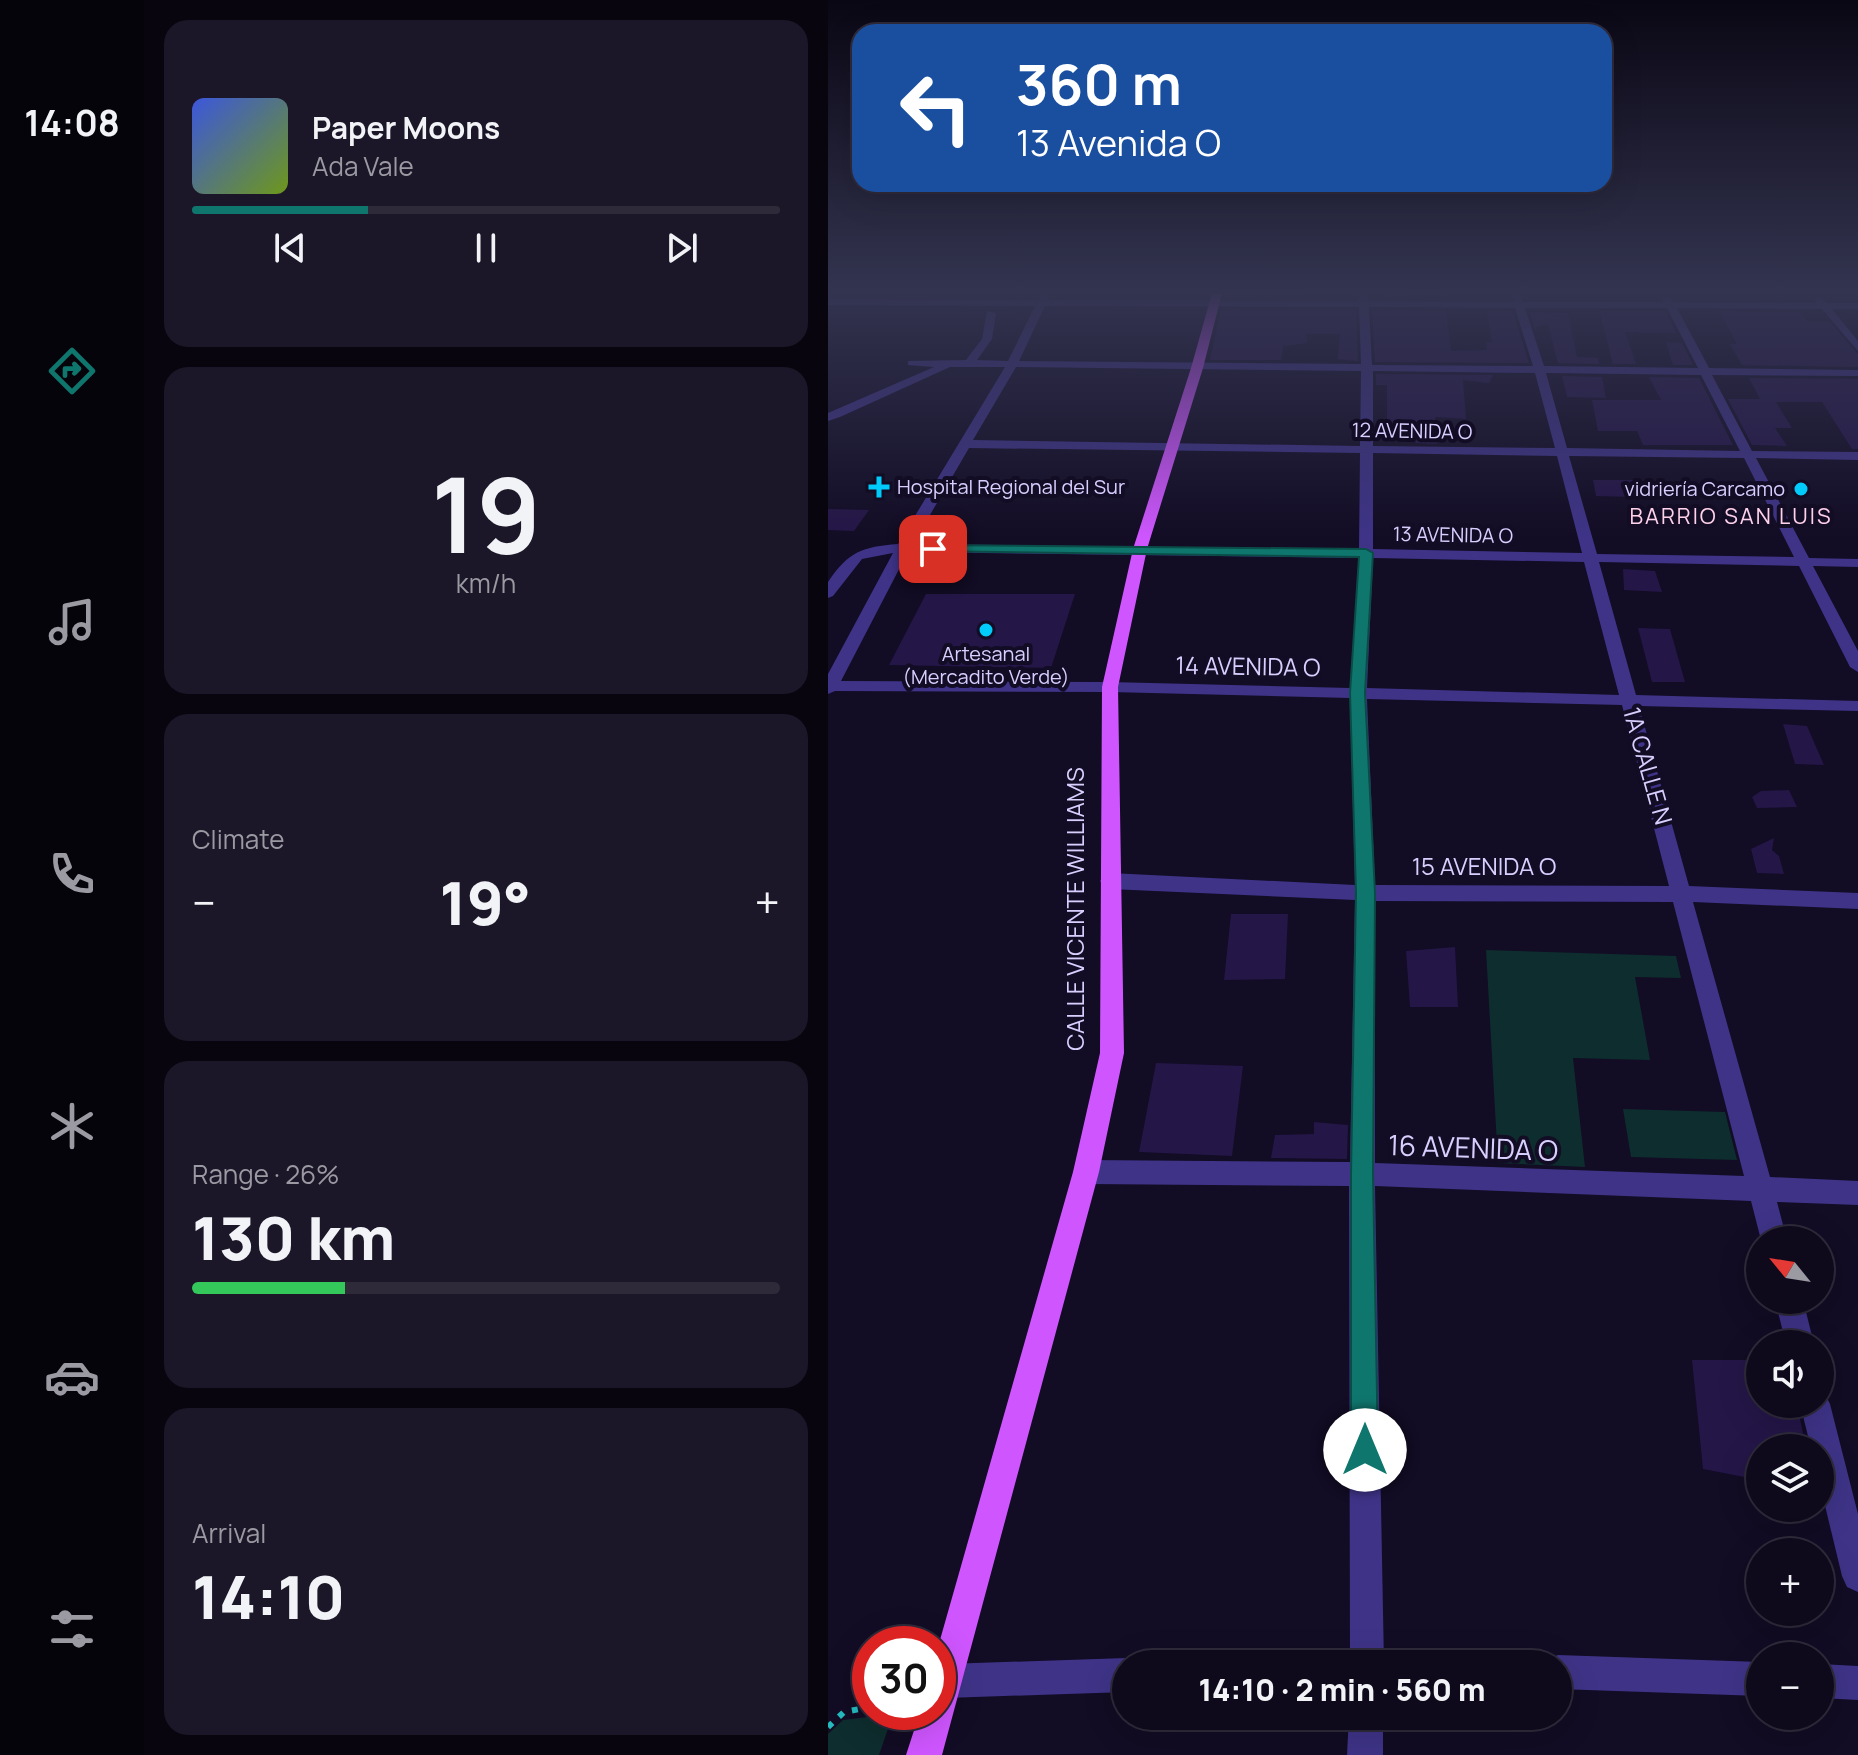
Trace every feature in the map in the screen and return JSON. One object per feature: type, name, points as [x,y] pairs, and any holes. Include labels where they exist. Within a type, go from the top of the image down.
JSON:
[{"type":"main road","name":"CALLE VICENTE WILLIAMS","points":[[956,1642],[1086,1172],[1112,1053],[1110,687],[1140,549],[1195,375]]},
{"type":"main road","name":"CALLE VICENTE WILLIAMS","points":[[924,1755],[931,1730]]},
{"type":"street","points":[[828,417],[849,412],[888,390],[914,383],[928,375]]},
{"type":"street","points":[[829,687],[836,661],[1006,375]]},
{"type":"street","points":[[1367,375],[1366,553],[1358,693],[1365,893],[1362,1174],[1367,1650]]},
{"type":"street","name":"1A CALLE N","points":[[1541,375],[1770,1226]]},
{"type":"street","points":[[1707,375],[1858,667]]},
{"type":"street","name":"12 AVENIDA O","points":[[966,444],[1858,456]]},
{"type":"street","name":"13 AVENIDA O","points":[[828,593],[850,558],[869,551],[903,548],[1590,556],[1858,563]]},
{"type":"street","name":"14 AVENIDA O","points":[[829,687],[1110,687],[1858,706]]},
{"type":"street","name":"15 AVENIDA O","points":[[1110,881],[1365,893],[1683,894],[1858,901]]},
{"type":"street","name":"16 AVENIDA O","points":[[1086,1172],[1362,1174],[1858,1193]]},
{"type":"street","points":[[1818,1418],[1858,1576]]},
{"type":"street","points":[[1572,1672],[1746,1679]]},
{"type":"street","points":[[956,1698],[1112,1677]]},
{"type":"street","points":[[1834,1682],[1858,1683]]},
{"type":"street","points":[[1365,1755],[1366,1730]]},
{"type":"path","points":[[828,1727],[844,1712],[852,1710]]},
{"type":"green space","points":[[1486,950],[1676,956],[1681,978],[1635,977],[1650,1060],[1573,1058],[1585,1167],[1498,1163]]},
{"type":"green space","points":[[1623,1109],[1725,1112],[1737,1160],[1631,1157]]},
{"type":"green space","points":[[852,1719],[852,1730],[888,1730],[879,1755],[828,1755],[828,1734],[843,1720]]},
{"type":"building","points":[[1376,375],[1493,375],[1489,383],[1463,380],[1466,419],[1435,417],[1437,444],[1416,443],[1412,431],[1387,431],[1387,385],[1376,385]]},
{"type":"building","points":[[1562,376],[1602,377],[1606,398],[1567,397]]},
{"type":"building","points":[[1649,377],[1699,378],[1733,445],[1643,445],[1637,431],[1598,431],[1592,400],[1661,400]]},
{"type":"building","points":[[1749,378],[1858,379],[1858,449],[1852,449],[1822,402],[1776,402],[1792,428],[1775,428],[1787,446],[1752,445],[1728,399],[1760,399]]},
{"type":"building","points":[[1593,480],[1636,480],[1635,497],[1596,496]]},
{"type":"building","points":[[828,509],[869,510],[854,531],[828,530]]},
{"type":"building","points":[[1623,569],[1655,571],[1662,592],[1624,590]]},
{"type":"building","name":"Artesanal (Mercadito Verde)","points":[[926,594],[1075,594],[1051,668],[889,665]]},
{"type":"building","points":[[1638,628],[1670,629],[1685,682],[1652,682]]},
{"type":"building","points":[[1783,724],[1807,726],[1824,765],[1795,764]]},
{"type":"building","points":[[1789,790],[1797,807],[1757,808],[1752,797],[1761,791]]},
{"type":"building","points":[[1774,838],[1772,850],[1779,856],[1784,874],[1757,873],[1751,849]]},
{"type":"building","points":[[1231,914],[1288,914],[1285,979],[1224,980]]},
{"type":"building","points":[[1455,947],[1458,1007],[1410,1007],[1406,951]]},
{"type":"building","points":[[1156,1063],[1243,1066],[1232,1156],[1139,1152]]},
{"type":"building","points":[[1314,1122],[1348,1125],[1347,1159],[1271,1158],[1275,1135],[1314,1134]]},
{"type":"building","points":[[1692,1360],[1746,1360],[1746,1418],[1800,1418],[1803,1434],[1746,1434],[1746,1477],[1703,1469]]},
{"type":"place","name":"Hospital Regional del Sur","points":[[879,487]]},
{"type":"place","name":"vidriería Carcamo","points":[[1801,489]]},
{"type":"place","name":"Artesanal (Mercadito Verde)","points":[[986,630]]},
{"type":"district","name":"BARRIO SAN LUIS","points":[[1731,516]]},
{"type":"route","points":[[933,549],[1366,553],[1358,693],[1365,893],[1362,1174],[1365,1450]]}]
